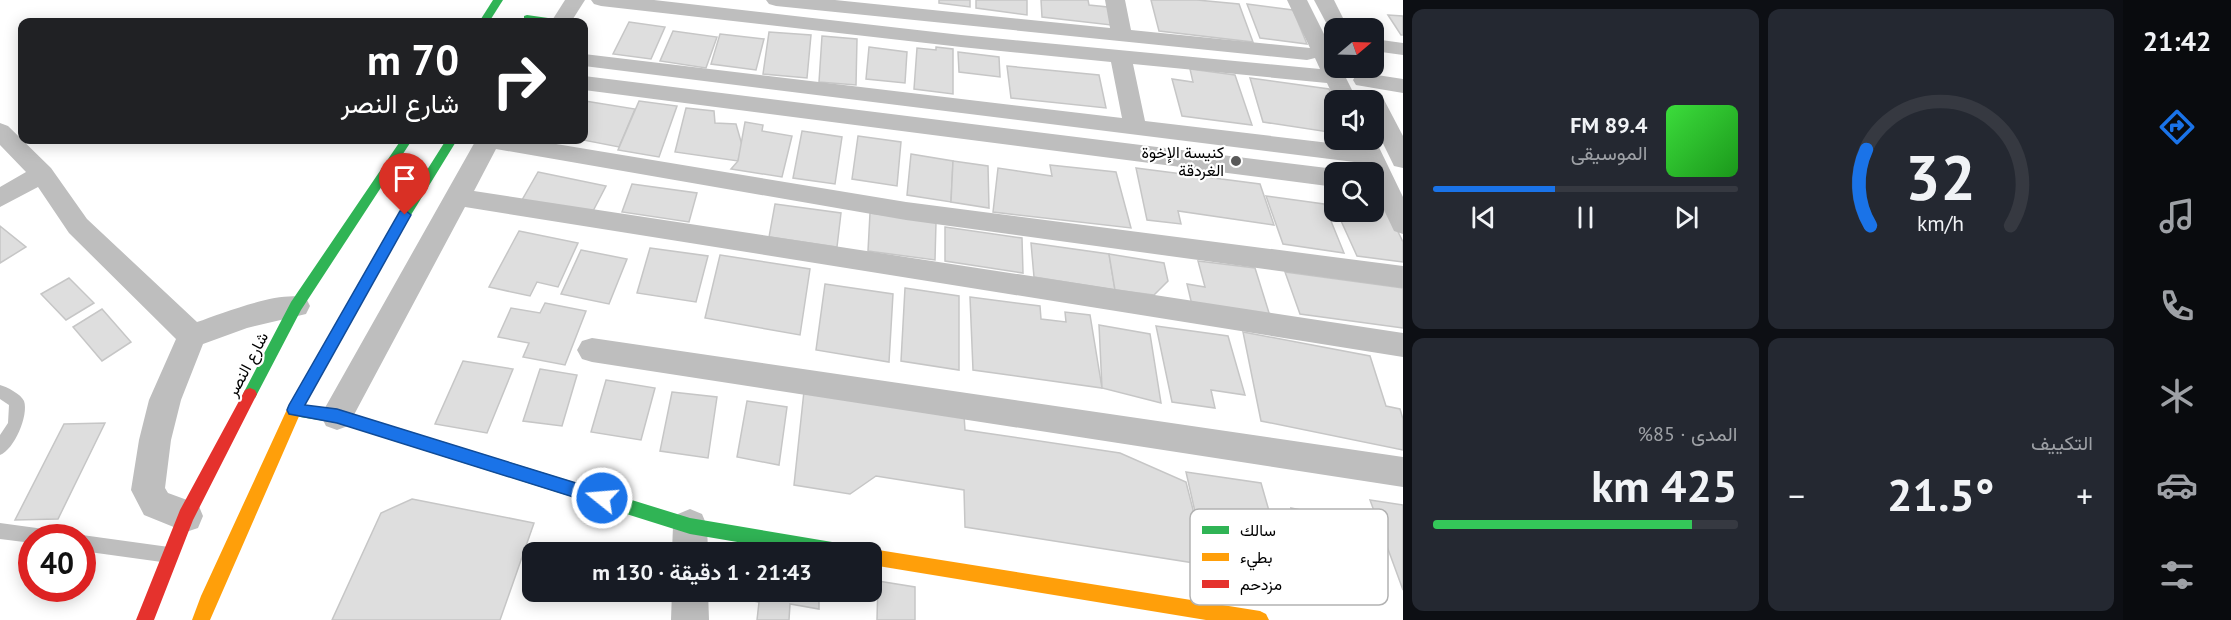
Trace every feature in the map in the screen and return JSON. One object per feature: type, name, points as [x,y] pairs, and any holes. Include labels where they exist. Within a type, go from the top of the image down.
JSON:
[{"type":"main road","points":[[487,18],[498,0]]},
{"type":"main road","name":"شارع النصر","points":[[145,620],[186,516],[296,306],[403,144]]},
{"type":"main road","points":[[201,620],[207,602],[294,410],[393,233],[449,144]]},
{"type":"main road","points":[[294,410],[337,416],[690,539],[726,542]]},
{"type":"main road","points":[[882,559],[1260,620]]},
{"type":"street","points":[[564,18],[575,0]]},
{"type":"street","points":[[601,0],[961,41],[1121,45],[1324,56],[1298,1],[1274,0]]},
{"type":"street","points":[[776,0],[961,19],[1324,75]]},
{"type":"street","points":[[1115,0],[1136,126]]},
{"type":"street","points":[[1324,0],[1333,18]]},
{"type":"street","points":[[961,19],[961,41]]},
{"type":"street","points":[[1384,46],[1403,49]]},
{"type":"street","points":[[588,60],[1136,126],[1324,144]]},
{"type":"street","points":[[1375,78],[1403,86]]},
{"type":"street","points":[[588,84],[1324,177]]},
{"type":"street","points":[[890,96],[891,122]]},
{"type":"street","points":[[1384,125],[1403,160]]},
{"type":"street","points":[[0,131],[42,174],[78,226],[192,336]]},
{"type":"street","points":[[337,416],[486,144]]},
{"type":"street","points":[[512,144],[906,211],[1403,277]]},
{"type":"street","points":[[0,198],[42,174]]},
{"type":"street","points":[[1384,192],[1403,224]]},
{"type":"street","points":[[457,197],[1403,345]]},
{"type":"street","points":[[186,516],[156,504],[148,490],[155,440],[165,400],[192,336],[244,317],[296,306]]},
{"type":"street","points":[[592,350],[1403,472]]},
{"type":"street","points":[[690,602],[690,620]]},
{"type":"lane","points":[[0,391],[17,402],[15,424],[0,448]]},
{"type":"lane","points":[[0,531],[18,533]]},
{"type":"lane","points":[[96,545],[171,556]]},
{"type":"building","points":[[939,0],[970,0],[970,7],[939,3]]},
{"type":"building","points":[[976,0],[1027,0],[1027,15],[976,8]]},
{"type":"building","points":[[1041,0],[1088,0],[1089,5],[1108,7],[1111,25],[1042,17]]},
{"type":"building","points":[[1151,0],[1197,0],[1239,4],[1253,42],[1159,31]]},
{"type":"building","points":[[1247,4],[1293,10],[1307,44],[1260,38]]},
{"type":"building","points":[[1388,15],[1403,16],[1403,35],[1401,35]]},
{"type":"building","points":[[629,22],[665,27],[651,59],[613,54]]},
{"type":"building","points":[[673,31],[717,37],[706,68],[660,61]]},
{"type":"building","points":[[769,32],[811,35],[807,78],[763,74]]},
{"type":"building","points":[[720,34],[764,39],[756,70],[711,64]]},
{"type":"building","points":[[822,36],[857,39],[856,85],[819,82]]},
{"type":"building","points":[[869,47],[907,52],[905,83],[866,79]]},
{"type":"building","points":[[936,47],[953,49],[953,94],[914,89],[917,48],[936,50]]},
{"type":"building","points":[[958,52],[999,57],[1000,77],[959,72]]},
{"type":"building","points":[[1007,66],[1099,75],[1106,108],[1011,98]]},
{"type":"building","points":[[1190,69],[1235,75],[1252,125],[1182,116],[1172,79],[1193,82]]},
{"type":"building","points":[[1250,78],[1329,89],[1324,90],[1324,131],[1263,122]]},
{"type":"building","points":[[588,101],[635,109],[619,147],[588,141]]},
{"type":"building","points":[[639,101],[677,106],[659,157],[618,150]]},
{"type":"building","points":[[686,108],[714,111],[715,123],[736,124],[742,145],[738,161],[675,152]]},
{"type":"building","points":[[745,122],[763,125],[762,131],[792,136],[782,177],[731,169],[738,161]]},
{"type":"building","points":[[802,131],[842,137],[835,184],[793,178]]},
{"type":"building","points":[[858,136],[901,142],[897,186],[852,179]]},
{"type":"building","points":[[911,154],[953,161],[951,202],[907,195]]},
{"type":"building","points":[[953,161],[988,166],[989,208],[951,202]]},
{"type":"building","points":[[1050,165],[1116,172],[1131,228],[993,212],[998,168],[1052,176]]},
{"type":"building","points":[[1136,168],[1260,184],[1274,225],[1178,211],[1181,224],[1147,220]]},
{"type":"building","points":[[538,172],[606,186],[591,215],[522,200]]},
{"type":"building","points":[[632,184],[697,193],[689,222],[622,212]]},
{"type":"building","points":[[1266,196],[1324,204],[1324,222],[1331,222],[1344,253],[1283,244]]},
{"type":"building","points":[[1384,203],[1403,242],[1403,262],[1357,256],[1342,222],[1384,222]]},
{"type":"building","points":[[775,204],[841,213],[837,247],[769,237]]},
{"type":"building","points":[[870,213],[936,222],[935,260],[868,251]]},
{"type":"building","points":[[0,226],[26,247],[0,263]]},
{"type":"building","points":[[945,227],[1022,238],[1023,273],[945,261]]},
{"type":"building","points":[[519,231],[578,243],[558,287],[537,282],[530,296],[489,287]]},
{"type":"building","points":[[1031,243],[1109,254],[1115,290],[1034,277]]},
{"type":"building","points":[[650,248],[708,256],[696,302],[637,293]]},
{"type":"building","points":[[581,250],[627,259],[609,304],[561,294]]},
{"type":"building","points":[[1109,254],[1164,263],[1168,281],[1154,295],[1115,290]]},
{"type":"building","points":[[720,255],[810,269],[800,335],[705,318]]},
{"type":"building","points":[[1198,261],[1255,268],[1270,316],[1192,305],[1187,284],[1205,287]]},
{"type":"building","points":[[1285,272],[1403,288],[1403,328],[1300,314]]},
{"type":"building","points":[[69,278],[94,303],[66,320],[41,294]]},
{"type":"building","points":[[825,284],[893,294],[889,362],[816,350]]},
{"type":"building","points":[[905,288],[959,296],[959,370],[901,361]]},
{"type":"building","points":[[970,297],[1040,306],[1041,319],[1066,322],[1065,312],[1090,315],[1102,388],[973,370]]},
{"type":"building","points":[[545,303],[586,311],[565,365],[523,357],[529,343],[498,337],[511,308],[540,313]]},
{"type":"building","points":[[102,309],[131,342],[102,361],[73,327]]},
{"type":"building","points":[[1099,325],[1150,334],[1161,403],[1102,388]]},
{"type":"building","points":[[1156,326],[1228,336],[1245,395],[1211,390],[1215,408],[1172,402]]},
{"type":"building","points":[[1243,332],[1370,356],[1386,406],[1400,409],[1403,419],[1403,450],[1261,421]]},
{"type":"building","points":[[463,361],[513,369],[487,433],[435,424]]},
{"type":"building","points":[[540,369],[577,375],[562,426],[523,421]]},
{"type":"building","points":[[606,380],[655,388],[641,440],[591,432]]},
{"type":"building","points":[[804,391],[964,415],[965,430],[1120,453],[1186,482],[1193,509],[1190,509],[1190,562],[965,527],[964,490],[876,476],[850,494],[794,485]]},
{"type":"building","points":[[672,392],[717,397],[708,458],[660,451]]},
{"type":"building","points":[[747,401],[787,407],[779,465],[737,457]]},
{"type":"building","points":[[105,423],[58,519],[15,520],[64,424]]},
{"type":"building","points":[[1186,472],[1261,483],[1268,509],[1194,509]]},
{"type":"building","points":[[412,499],[534,523],[527,542],[522,542],[522,557],[500,620],[332,620],[381,513]]},
{"type":"building","points":[[1370,500],[1403,505],[1403,590],[1388,549],[1388,509],[1373,509]]},
{"type":"building","points":[[882,582],[915,587],[915,620],[877,620],[877,602],[882,602]]},
{"type":"building","points":[[759,602],[819,602],[819,609],[790,604],[789,620],[757,620]]},
{"type":"traffic: fast","points":[[487,18],[498,0]]},
{"type":"traffic: fast","points":[[250,394],[296,306],[403,144]]},
{"type":"traffic: fast","points":[[326,354],[393,233],[449,144]]},
{"type":"traffic: fast","points":[[294,410],[337,416],[690,526],[785,542]]},
{"type":"traffic: slow","points":[[201,620],[207,602],[294,410],[326,354]]},
{"type":"traffic: slow","points":[[882,559],[1260,620]]},
{"type":"traffic: jam","points":[[145,620],[186,516],[250,394]]},
{"type":"place","name":"كنيسة الإخوة الغردقة","points":[[1236,161]]},
{"type":"route","points":[[405,215],[294,410],[337,416],[602,498]]}]
